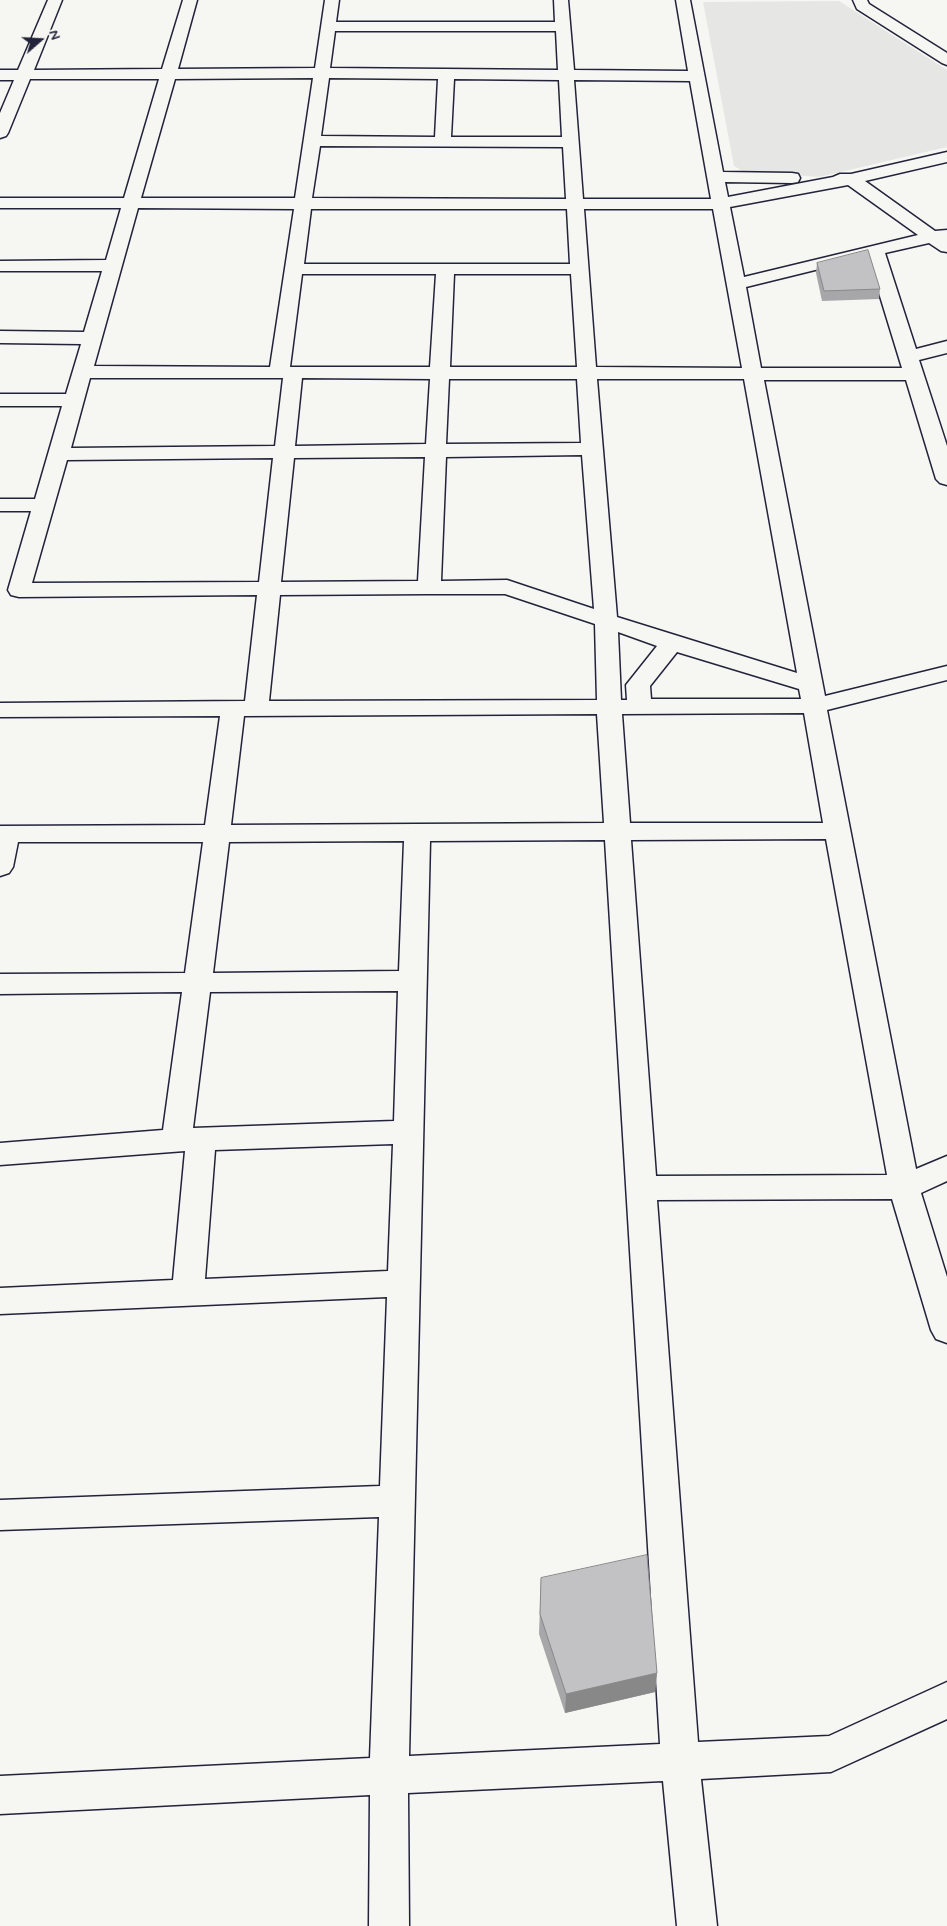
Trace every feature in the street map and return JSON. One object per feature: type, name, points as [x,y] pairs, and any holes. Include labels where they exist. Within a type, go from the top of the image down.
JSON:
[{"type":"street","points":[[1,128],[55,0]]},
{"type":"street","points":[[190,0],[19,590],[508,588],[672,642],[812,695]]},
{"type":"street","points":[[188,1292],[189,1139],[198,982],[217,833],[269,589],[284,452],[286,373],[294,269],[332,0]]},
{"type":"street","points":[[561,0],[586,373],[606,619],[609,707],[617,832],[680,1762],[697,1926]]},
{"type":"street","points":[[683,0],[904,1187],[947,1330]]},
{"type":"street","points":[[860,0],[862,6],[947,60]]},
{"type":"street","points":[[329,26],[563,27]]},
{"type":"street","points":[[0,75],[322,73],[697,76]]},
{"type":"street","points":[[443,141],[446,74]]},
{"type":"street","points":[[312,141],[571,142]]},
{"type":"street","points":[[0,203],[721,204],[851,180],[947,157]]},
{"type":"street","points":[[716,177],[851,180],[942,239]]},
{"type":"street","points":[[736,284],[875,250],[942,239]]},
{"type":"street","points":[[875,250],[911,365],[942,445],[947,479]]},
{"type":"street","points":[[0,266],[113,265]]},
{"type":"street","points":[[294,269],[580,269]]},
{"type":"street","points":[[429,588],[445,269]]},
{"type":"street","points":[[0,337],[92,338]]},
{"type":"street","points":[[82,372],[752,373],[911,365],[947,347]]},
{"type":"street","points":[[0,400],[74,400]]},
{"type":"street","points":[[58,454],[592,450]]},
{"type":"street","points":[[0,505],[43,505]]},
{"type":"street","points":[[640,706],[638,685],[672,642]]},
{"type":"street","points":[[0,732],[10,710],[640,706],[812,695],[947,673]]},
{"type":"street","points":[[0,866],[4,834],[838,831]]},
{"type":"street","points":[[389,1926],[390,1776],[417,832]]},
{"type":"street","points":[[0,984],[412,981]]},
{"type":"street","points":[[0,1154],[189,1139],[408,1132]]},
{"type":"street","points":[[641,1188],[904,1187],[947,1168]]},
{"type":"street","points":[[0,1300],[404,1283]]},
{"type":"street","points":[[0,1515],[398,1501]]},
{"type":"street","points":[[0,1795],[831,1754],[947,1700]]},
{"type":"shaded area","points":[[839,1],[947,70],[947,147],[819,177],[743,171],[734,166],[703,2]]},
{"type":"building","points":[[868,250],[880,289],[824,291],[817,263]]},
{"type":"building","points":[[647,1555],[657,1673],[566,1694],[540,1614],[541,1578]]}]
